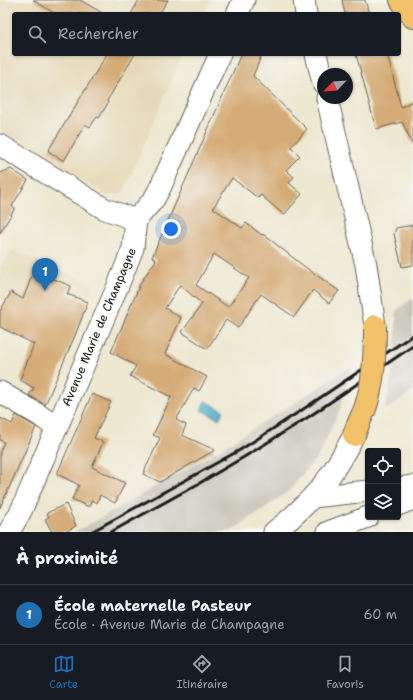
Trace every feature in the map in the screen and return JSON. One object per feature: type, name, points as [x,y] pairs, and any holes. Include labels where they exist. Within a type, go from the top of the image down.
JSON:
[{"type":"main road","points":[[401,0],[413,17]]},
{"type":"main road","points":[[408,0],[413,10]]},
{"type":"main road","points":[[354,435],[365,408],[370,388],[374,364],[375,326]]},
{"type":"street","points":[[238,12],[244,0]]},
{"type":"street","points":[[304,0],[306,12]]},
{"type":"street","points":[[0,145],[105,209],[136,220],[154,199],[160,188],[219,56]]},
{"type":"street","points":[[316,56],[319,68]]},
{"type":"street","points":[[328,104],[366,265],[375,326]]},
{"type":"street","name":"Avenue Marie de Champagne","points":[[9,532],[21,511],[133,248],[136,220]]},
{"type":"street","points":[[0,392],[39,415],[56,428]]},
{"type":"street","points":[[274,532],[313,497],[332,473],[354,435]]},
{"type":"street","points":[[401,488],[413,486]]},
{"type":"street","points":[[313,497],[365,491]]},
{"type":"street","points":[[401,504],[413,500]]},
{"type":"street","points":[[328,532],[365,518]]},
{"type":"shaded area","points":[[0,0],[211,0],[205,12],[12,12],[12,56],[183,56],[123,193],[107,195],[0,130]]},
{"type":"shaded area","points":[[12,250],[92,284],[88,302],[79,324],[9,303],[0,298],[0,265],[2,266]]},
{"type":"shaded area","points":[[413,298],[413,391],[385,410],[392,376],[396,335],[396,311]]},
{"type":"shaded area","points":[[351,367],[340,409],[319,455],[289,491],[230,532],[74,532],[219,450]]},
{"type":"water","points":[[205,401],[224,411],[219,419],[201,410]]},
{"type":"building","points":[[33,0],[80,0],[101,12],[53,12]]},
{"type":"building","points":[[139,0],[168,0],[160,12],[132,12]]},
{"type":"building","points":[[342,0],[365,0],[368,12],[345,12]]},
{"type":"building","points":[[106,56],[134,56],[107,101],[108,103],[99,118],[97,117],[90,127],[85,124],[64,161],[48,151]]},
{"type":"building","points":[[240,56],[261,56],[253,76],[307,129],[291,147],[300,156],[286,170],[294,177],[289,183],[302,194],[284,215],[261,195],[258,198],[232,178],[213,208],[242,228],[246,223],[262,235],[263,234],[339,291],[329,303],[313,290],[294,317],[261,294],[238,328],[226,320],[207,349],[182,332],[202,304],[180,285],[165,308],[181,318],[165,354],[207,377],[199,391],[194,388],[176,420],[186,425],[182,435],[215,450],[160,482],[143,474],[160,438],[153,435],[171,397],[130,376],[136,366],[111,352],[141,282],[156,260],[152,257]],"holes":[[[214,254],[249,278],[228,307],[196,285]]]},
{"type":"building","points":[[357,56],[388,56],[401,107],[413,101],[413,145],[402,122],[376,129]]},
{"type":"building","points":[[11,169],[28,180],[12,206],[15,208],[0,233],[0,173]]},
{"type":"building","points":[[413,225],[413,265],[402,267],[394,234],[396,228]]},
{"type":"building","points":[[34,271],[71,286],[67,294],[88,302],[45,405],[29,395],[34,388],[20,380],[34,344],[0,327],[0,311],[11,292],[23,299]]},
{"type":"building","points":[[92,394],[111,402],[94,438],[103,442],[92,467],[125,483],[115,503],[100,495],[97,503],[92,500],[89,507],[72,499],[79,485],[57,474]]},
{"type":"building","points":[[16,415],[36,427],[0,508],[0,451],[4,442],[0,440],[0,418],[12,424]]},
{"type":"building","points":[[66,504],[76,526],[65,532],[52,532],[45,519],[49,517],[47,513]]},
{"type":"railway","points":[[91,532],[240,450],[413,335]]},
{"type":"railway","points":[[111,532],[244,457],[310,416],[413,346]]},
{"type":"place","name":"École maternelle Pasteur","points":[[45,291]]}]
